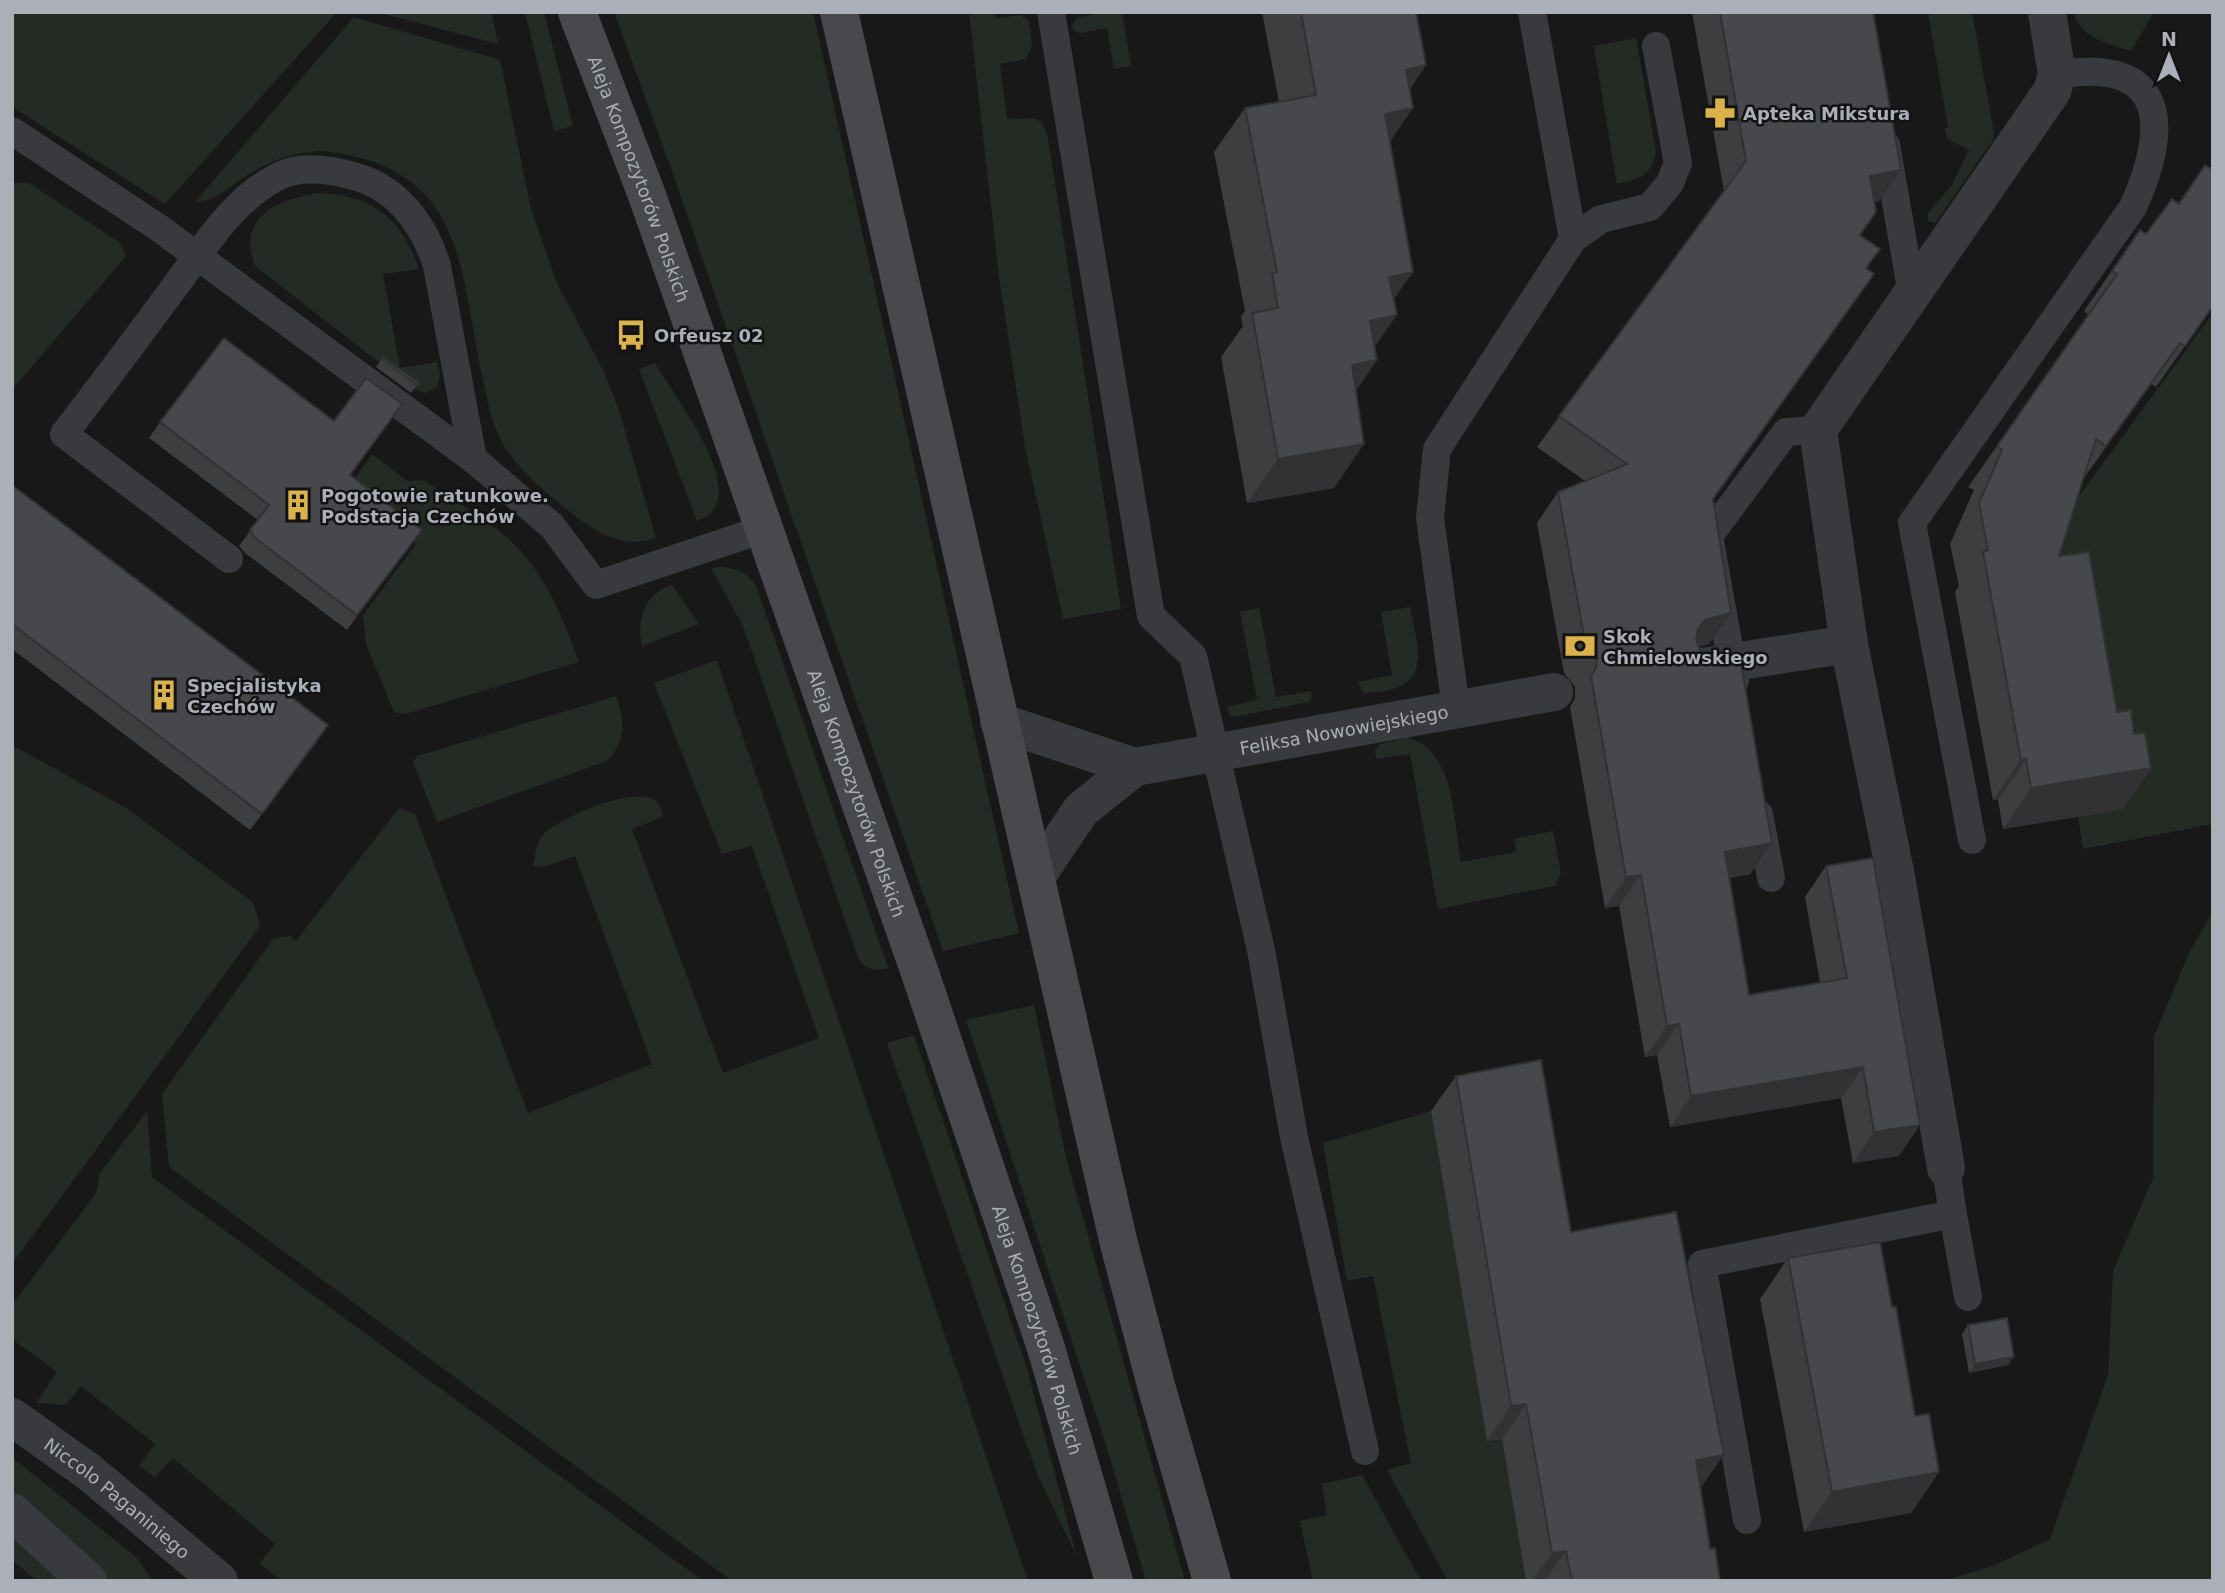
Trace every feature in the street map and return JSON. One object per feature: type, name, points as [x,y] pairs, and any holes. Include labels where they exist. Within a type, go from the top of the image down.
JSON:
[{"type":"street","name":"Aleja Kompozytorów Polskich","points":[[577,12],[648,198],[916,960],[1021,1272],[1114,1581]]},
{"type":"street","points":[[839,12],[1118,1240],[1212,1581]]},
{"type":"street","points":[[1946,1168],[1896,877],[1849,643],[1818,430],[2052,91],[2057,75],[2047,12]]},
{"type":"street","points":[[1714,666],[1849,643]]},
{"type":"street","name":"Feliksa Nowowiejskiego","points":[[1035,877],[1081,810],[1135,767],[1554,692]]},
{"type":"street","name":"Feliksa Nowowiejskiego","points":[[999,722],[1135,767]]},
{"type":"street","name":"Niccolo Paganiniego","points":[[12,1417],[89,1472],[219,1581]]},
{"type":"street","points":[[12,1512],[88,1581]]},
{"type":"lane","points":[[1051,12],[1151,616],[1193,656],[1261,950],[1293,1137],[1365,1451]]},
{"type":"lane","points":[[1532,12],[1573,239]]},
{"type":"lane","points":[[1456,708],[1430,518],[1437,449],[1573,239],[1601,219],[1650,207],[1670,183],[1678,163],[1656,46]]},
{"type":"lane","points":[[1972,840],[1912,523],[2133,207],[2149,173],[2152,156],[2153,113],[2147,95],[2137,83],[2118,74],[2087,70],[2057,75]]},
{"type":"lane","points":[[1882,120],[1912,294]]},
{"type":"lane","points":[[12,131],[197,256],[473,459],[552,526],[596,584],[696,554],[764,529]]},
{"type":"lane","points":[[229,559],[64,434],[230,212],[278,176],[308,169],[341,172],[367,180],[391,195],[415,217],[430,242],[437,266],[473,459]]},
{"type":"lane","points":[[1739,703],[1714,666],[1709,536],[1786,432],[1818,430]]},
{"type":"lane","points":[[1754,784],[1771,878]]},
{"type":"lane","points":[[1946,1168],[1968,1297]]},
{"type":"lane","points":[[1747,1520],[1702,1264],[1953,1214]]},
{"type":"shaded area","points":[[12,12],[337,12],[165,204],[12,107]]},
{"type":"shaded area","points":[[376,12],[491,12],[498,44]]},
{"type":"shaded area","points":[[525,12],[544,12],[573,126],[554,131]]},
{"type":"shaded area","points":[[614,12],[813,12],[1019,933],[943,951],[672,171]]},
{"type":"shaded area","points":[[969,12],[994,12],[995,18],[1021,15],[1029,21],[1032,46],[1026,59],[1000,64],[1007,119],[1033,118],[1042,122],[1048,138],[1121,609],[1063,619],[1025,447],[999,276]]},
{"type":"shaded area","points":[[1104,12],[1122,12],[1131,66],[1114,69],[1107,28],[1080,33],[1073,30],[1072,25],[1077,18]]},
{"type":"shaded area","points":[[1928,12],[1972,12],[1994,132],[1993,140],[1935,223],[1928,221],[1928,213],[1952,185],[1969,150],[1947,139],[1945,129],[1948,127]]},
{"type":"shaded area","points":[[2073,12],[2154,12],[2131,51],[2096,39],[2082,28]]},
{"type":"shaded area","points":[[354,17],[500,60],[531,209],[557,283],[604,372],[619,410],[656,538],[624,541],[596,530],[547,493],[510,455],[499,437],[491,414],[461,268],[450,235],[434,205],[410,181],[376,163],[330,152],[306,152],[271,163],[219,195],[195,202]]},
{"type":"shaded area","points":[[1636,38],[1656,152],[1648,171],[1632,180],[1617,184],[1594,46]]},
{"type":"shaded area","points":[[12,183],[29,183],[119,242],[126,256],[12,390]]},
{"type":"shaded area","points":[[320,193],[339,195],[370,205],[383,213],[404,236],[419,269],[383,274],[400,368],[437,362],[440,375],[437,387],[425,393],[412,388],[255,266],[251,235],[264,213],[289,200]]},
{"type":"shaded area","points":[[2213,313],[2213,824],[2083,849],[2078,816],[2122,809],[2050,536]]},
{"type":"shaded area","points":[[655,363],[706,446],[715,470],[719,492],[713,509],[697,521],[639,369]]},
{"type":"shaded area","points":[[372,454],[407,481],[424,480],[485,521],[517,547],[546,587],[579,662],[406,714],[394,712],[366,644],[363,615],[416,544],[346,491]]},
{"type":"shaded area","points":[[722,567],[741,572],[756,585],[888,968],[870,968],[862,964],[857,955],[743,626],[711,568]]},
{"type":"shaded area","points":[[672,585],[699,624],[642,646],[640,627],[645,609],[655,594]]},
{"type":"shaded area","points":[[1410,607],[1418,656],[1411,678],[1401,686],[1386,691],[1363,693],[1358,682],[1392,675],[1381,612]]},
{"type":"shaded area","points":[[1259,608],[1276,697],[1311,691],[1312,697],[1309,702],[1234,717],[1230,716],[1227,707],[1257,700],[1240,612]]},
{"type":"shaded area","points":[[717,660],[1028,1581],[732,1581],[169,1167],[162,1094],[274,938],[290,936],[296,941],[399,808],[415,814],[528,1113],[652,1064],[575,856],[543,867],[534,866],[539,842],[552,827],[609,802],[629,797],[647,797],[658,803],[662,817],[632,829],[723,1073],[819,1038],[752,846],[722,854],[654,683]]},
{"type":"shaded area","points":[[616,696],[622,722],[621,738],[607,761],[437,822],[413,762],[417,756]]},
{"type":"shaded area","points":[[1407,738],[1423,745],[1435,756],[1444,772],[1453,808],[1461,862],[1517,852],[1514,839],[1553,831],[1561,874],[1554,886],[1438,909],[1410,754],[1376,759],[1375,750],[1380,744]]},
{"type":"shaded area","points":[[12,745],[126,808],[253,902],[260,926],[12,1264]]},
{"type":"shaded area","points":[[2213,911],[2213,1581],[1942,1581],[1993,1566],[2050,1539],[2108,1375],[2113,1271],[2153,1178],[2154,1036],[2190,951]]},
{"type":"shaded area","points":[[1034,1005],[1066,1157],[1185,1581],[1146,1581],[1107,1448],[966,1020]]},
{"type":"shaded area","points":[[914,1035],[1027,1369],[1077,1557],[1037,1474],[887,1043]]},
{"type":"shaded area","points":[[147,1111],[152,1177],[703,1581],[283,1581],[259,1564],[275,1544],[173,1458],[155,1477],[139,1466],[155,1444],[81,1386],[66,1405],[36,1403],[57,1372],[12,1339],[12,1305],[96,1193],[100,1173]]},
{"type":"shaded area","points":[[1431,1111],[1487,1440],[1502,1439],[1526,1581],[1448,1581],[1387,1470],[1411,1463],[1373,1276],[1347,1281],[1323,1143]]},
{"type":"shaded area","points":[[12,1457],[137,1558],[153,1581],[37,1581],[12,1560]]},
{"type":"shaded area","points":[[1362,1475],[1421,1581],[1313,1581],[1300,1521],[1327,1515],[1322,1484]]},
{"type":"building","points":[[1301,12],[1416,12],[1426,65],[1406,70],[1413,108],[1385,114],[1413,272],[1389,277],[1397,315],[1370,321],[1377,360],[1352,365],[1364,444],[1278,459],[1252,313],[1278,308],[1272,273],[1277,272],[1245,108],[1316,95]]},
{"type":"building","points":[[1720,12],[1873,12],[1901,170],[1870,176],[1876,212],[1860,235],[1880,249],[1866,268],[1874,274],[1713,499],[1731,613],[1705,620],[1698,629],[1696,640],[1700,650],[1709,657],[1738,656],[1741,663],[1772,843],[1725,852],[1749,995],[1847,978],[1826,866],[1873,858],[1920,1125],[1874,1132],[1863,1067],[1691,1096],[1679,1024],[1667,1026],[1641,875],[1626,877],[1591,676],[1596,668],[1597,656],[1585,642],[1558,492],[1627,464],[1559,416],[1746,161]]},
{"type":"building","points":[[2205,165],[2213,170],[2213,306],[2185,346],[2180,343],[2106,446],[2096,439],[2059,556],[2089,552],[2117,712],[2131,710],[2134,734],[2145,733],[2151,768],[2031,788],[2026,759],[2021,760],[1983,552],[1988,550],[1979,503],[2002,450],[1997,446],[2117,274],[2112,271],[2140,230],[2146,234],[2172,199],[2179,204]]},
{"type":"building","name":"Pogotowie ratunkowe. Podstacja Czechów","points":[[224,338],[334,421],[366,378],[402,404],[350,475],[422,530],[357,615],[255,538],[250,530],[269,505],[160,422]]},
{"type":"building","points":[[383,357],[419,383],[417,385],[382,359]]},
{"type":"building","name":"Specjalistyka Czechów","points":[[12,485],[328,725],[262,814],[12,624]]},
{"type":"building","points":[[1541,1060],[1571,1232],[1676,1212],[1724,1455],[1696,1460],[1710,1549],[1715,1548],[1720,1581],[1572,1581],[1566,1551],[1552,1553],[1526,1404],[1511,1406],[1456,1076]]},
{"type":"building","points":[[1880,1242],[1892,1307],[1896,1307],[1915,1416],[1929,1414],[1939,1472],[1832,1492],[1788,1258]]},
{"type":"building","points":[[2007,1318],[2014,1357],[1975,1364],[1968,1325]]},
{"type":"place","name":"Apteka Mikstura","points":[[1720,113]]},
{"type":"place","name":"Orfeusz 02","points":[[631,335]]},
{"type":"place","name":"Pogotowie ratunkowe. Podstacja Czechów","points":[[298,505]]},
{"type":"place","name":"Skok Chmielowskiego","points":[[1580,646]]},
{"type":"place","name":"Specjalistyka Czechów","points":[[164,695]]}]
